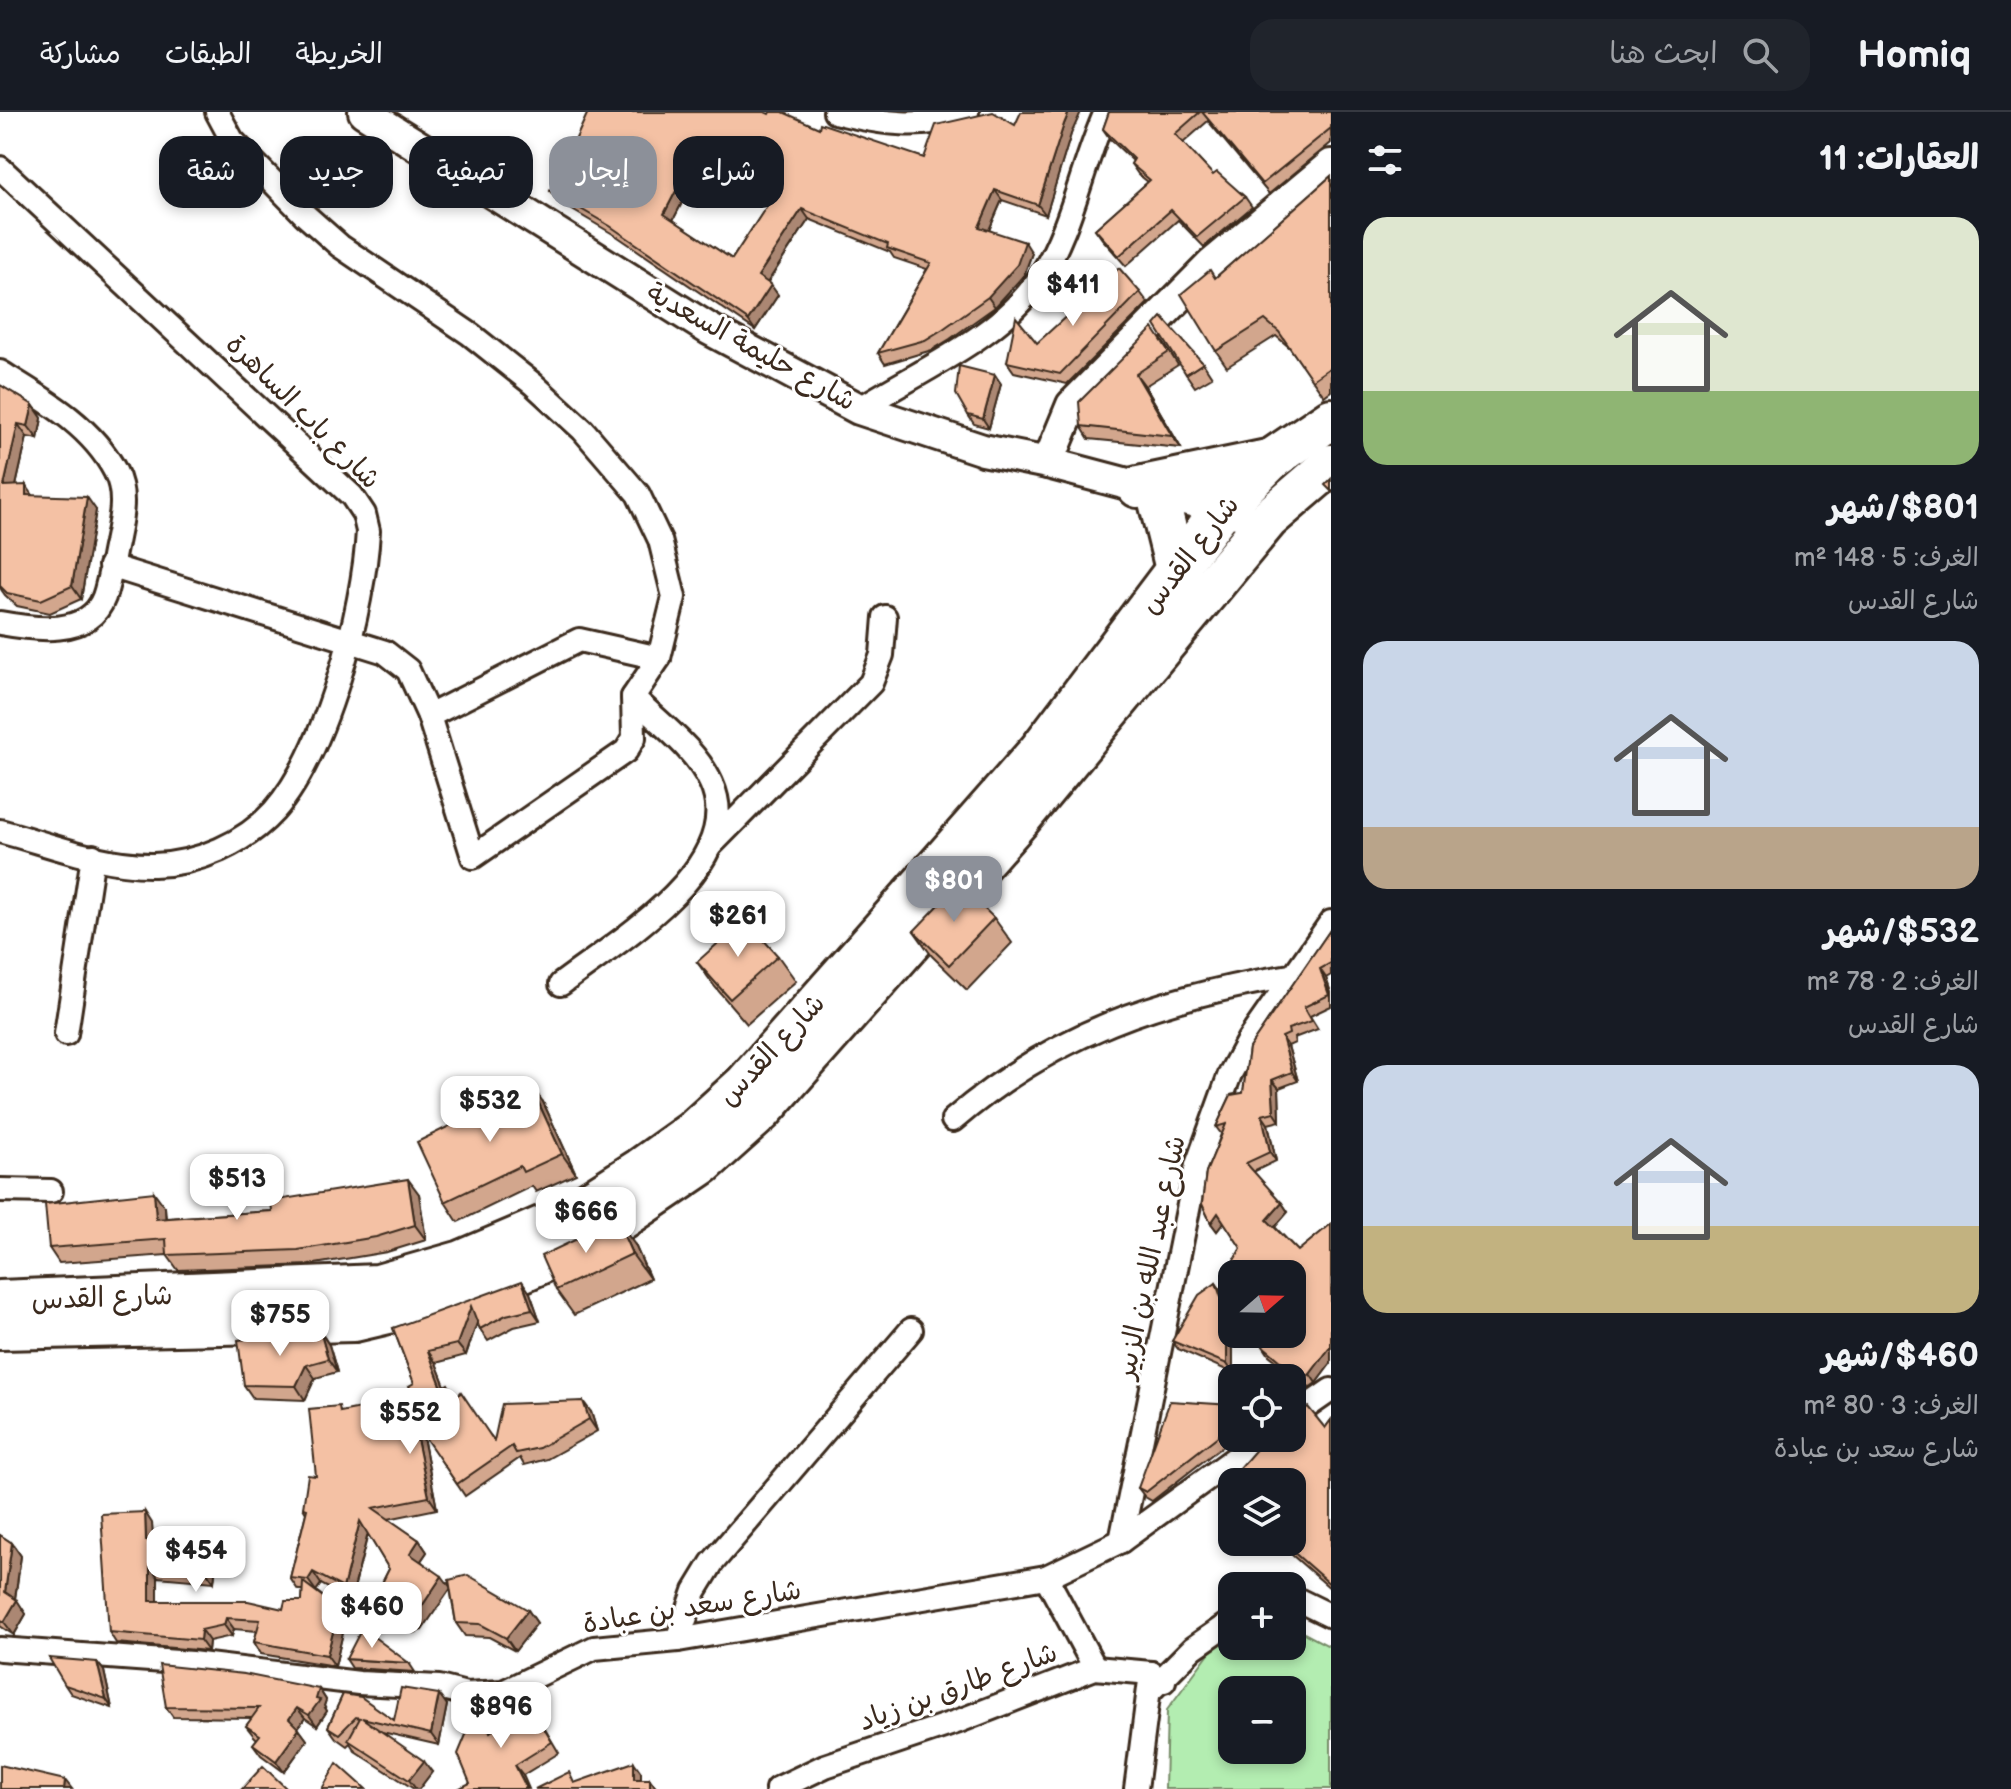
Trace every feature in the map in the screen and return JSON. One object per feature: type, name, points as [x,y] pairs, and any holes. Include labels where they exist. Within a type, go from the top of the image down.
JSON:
[{"type":"highway","name":"شارع القدس","points":[[0,1301],[378,1285],[462,1261],[565,1217],[692,1132],[745,1084],[1039,751],[1221,510],[1272,459],[1331,419]]},
{"type":"highway","points":[[1176,569],[1147,490],[1272,459]]},
{"type":"highway","name":"شارع القدس","points":[[0,1329],[354,1321],[406,1311],[469,1292],[588,1242],[619,1222],[703,1164],[762,1111],[1020,819],[1268,519],[1331,465]]},
{"type":"street","points":[[110,566],[350,640],[385,652],[405,666],[429,716],[473,857],[626,751],[634,738],[633,697],[659,658],[674,597],[651,518],[618,468],[583,430],[502,358],[379,275],[328,236],[232,140],[217,112]]},
{"type":"street","name":"شارع حليمة السعدية","points":[[364,112],[709,329],[859,409],[923,433],[1221,510],[1268,519]]},
{"type":"street","points":[[835,112],[910,124],[935,122],[967,112]]},
{"type":"street","points":[[859,409],[970,341],[1025,298],[1042,275],[1056,245],[1106,112]]},
{"type":"street","points":[[1048,463],[1072,405],[1212,264],[1331,165]]},
{"type":"street","name":"شارع باب الساهرة","points":[[0,168],[352,496],[364,514],[368,531],[350,640],[311,750],[274,810],[255,828],[224,848],[189,860],[154,865],[93,856],[0,831]]},
{"type":"street","points":[[0,372],[81,428],[117,474],[123,511],[103,600],[88,616],[64,628],[37,630],[0,623]]},
{"type":"street","points":[[561,984],[684,887],[709,847],[871,683],[882,655],[885,617]]},
{"type":"street","points":[[429,716],[579,640],[659,658]]},
{"type":"street","points":[[633,697],[700,763],[711,783],[717,811],[709,847]]},
{"type":"street","points":[[66,1034],[93,856]]},
{"type":"street","name":"شارع عبد الله بن الزبير","points":[[1121,1541],[1197,1165],[1230,1074],[1290,976],[1331,922]]},
{"type":"street","points":[[953,1120],[1029,1063],[1129,1015],[1173,999],[1290,976]]},
{"type":"street","points":[[0,1190],[51,1191]]},
{"type":"street","points":[[678,1640],[695,1591],[712,1563],[911,1330]]},
{"type":"street","points":[[1306,1407],[1331,1390]]},
{"type":"street","name":"شارع سعد بن عبادة","points":[[0,1649],[191,1663],[484,1694],[503,1692],[594,1648],[678,1640],[1046,1577],[1121,1541],[1244,1452]]},
{"type":"street","points":[[1046,1577],[1095,1668]]},
{"type":"street","points":[[1137,1788],[1154,1682],[1184,1636],[1203,1620],[1218,1613]]},
{"type":"street","points":[[1154,1682],[1218,1631]]},
{"type":"street","name":"شارع طارق بن زياد","points":[[777,1789],[825,1766],[959,1721],[1095,1668],[1154,1682]]},
{"type":"green space","points":[[1306,1634],[1331,1647],[1331,1789],[1165,1789],[1167,1710],[1218,1644],[1218,1660],[1306,1660]]},
{"type":"building","points":[[588,112],[783,112],[819,128],[820,123],[924,158],[936,125],[993,112],[1015,125],[1021,112],[1069,112],[1038,205],[995,190],[979,227],[1025,242],[1017,265],[988,297],[943,329],[925,340],[878,353],[931,263],[887,248],[888,244],[802,209],[758,276],[771,285],[748,320],[579,208],[657,208],[657,136],[577,136]]},
{"type":"building","points":[[1109,112],[1200,112],[1175,134],[1213,175],[1217,172],[1245,197],[1197,237],[1171,210],[1119,256],[1095,229],[1150,180],[1131,164],[1134,159],[1103,129]]},
{"type":"building","points":[[1202,112],[1331,112],[1331,128],[1262,184]]},
{"type":"building","points":[[1331,176],[1331,367],[1312,380],[1279,332],[1265,320],[1216,351],[1181,294],[1210,270],[1215,278]]},
{"type":"building","points":[[1119,268],[1140,292],[1060,374],[1007,362],[1016,317],[1037,343]]},
{"type":"building","points":[[1162,317],[1203,363],[1186,374],[1155,325]]},
{"type":"building","points":[[1153,328],[1169,352],[1136,374],[1172,436],[1081,426],[1079,402]]},
{"type":"building","points":[[959,366],[995,375],[983,419],[968,415],[956,394]]},
{"type":"building","points":[[0,385],[33,405],[28,426],[18,424],[4,486],[26,485],[26,495],[87,497],[72,586],[41,600],[7,593],[0,586]]},
{"type":"building","points":[[959,884],[994,918],[949,965],[914,931]]},
{"type":"building","points":[[745,919],[778,956],[730,999],[697,962]]},
{"type":"building","points":[[1330,930],[1331,963],[1320,969],[1329,995],[1304,1007],[1312,1021],[1288,1029],[1289,1034],[1282,1037],[1292,1072],[1272,1080],[1274,1112],[1262,1115],[1270,1152],[1246,1163],[1282,1203],[1267,1220],[1298,1251],[1331,1224],[1331,1346],[1306,1377],[1306,1364],[1273,1364],[1282,1362],[1265,1348],[1306,1348],[1306,1260],[1234,1260],[1241,1248],[1218,1213],[1211,1223],[1202,1204],[1206,1172],[1226,1124],[1216,1127],[1231,1095],[1243,1093],[1249,1048]]},
{"type":"building","points":[[529,1082],[562,1154],[523,1172],[520,1166],[445,1202],[417,1142],[492,1105],[490,1100]]},
{"type":"building","points":[[408,1179],[415,1225],[376,1237],[298,1250],[167,1255],[166,1239],[49,1248],[45,1204],[154,1192],[156,1219],[272,1211],[271,1201]]},
{"type":"building","points":[[617,1220],[632,1254],[556,1290],[541,1256]]},
{"type":"building","points":[[522,1281],[532,1309],[506,1315],[480,1329],[471,1306],[457,1344],[428,1351],[442,1388],[448,1384],[456,1398],[461,1392],[494,1441],[502,1404],[583,1401],[589,1419],[539,1448],[516,1453],[512,1446],[457,1484],[413,1420],[429,1497],[373,1508],[419,1540],[410,1554],[442,1576],[414,1618],[406,1621],[372,1603],[389,1569],[360,1521],[343,1588],[313,1572],[308,1580],[290,1578],[307,1509],[303,1508],[308,1475],[316,1476],[309,1409],[339,1406],[340,1412],[381,1404],[386,1410],[418,1404],[409,1386],[414,1383],[393,1328]]},
{"type":"building","points":[[1216,1283],[1218,1348],[1227,1348],[1227,1364],[1172,1341],[1199,1295]]},
{"type":"building","points":[[320,1331],[328,1359],[306,1365],[296,1386],[244,1385],[238,1340]]},
{"type":"building","points":[[1170,1401],[1218,1404],[1218,1436],[1146,1492],[1138,1488]]},
{"type":"building","points":[[1306,1408],[1325,1428],[1331,1420],[1331,1585],[1298,1556],[1306,1556],[1306,1468],[1240,1468],[1254,1452],[1306,1452]]},
{"type":"building","points":[[145,1512],[146,1540],[191,1544],[192,1532],[210,1534],[206,1571],[150,1566],[150,1601],[248,1601],[283,1609],[285,1601],[302,1601],[303,1582],[339,1609],[327,1655],[254,1642],[260,1620],[226,1618],[224,1625],[201,1630],[200,1640],[109,1632],[101,1514]]},
{"type":"building","points":[[0,1535],[12,1543],[5,1592],[17,1600],[4,1622],[0,1619]]},
{"type":"building","points":[[468,1575],[528,1610],[506,1638],[480,1624],[456,1623],[449,1580]]},
{"type":"building","points":[[362,1628],[409,1663],[346,1659]]},
{"type":"building","points":[[49,1658],[97,1662],[106,1699],[65,1685]]},
{"type":"building","points":[[159,1665],[244,1674],[319,1689],[316,1699],[320,1700],[309,1715],[297,1708],[289,1719],[299,1729],[276,1761],[253,1744],[260,1735],[246,1726],[259,1708],[166,1707]]},
{"type":"building","points":[[401,1688],[439,1694],[431,1734],[362,1718],[424,1761],[409,1780],[348,1740],[360,1718],[356,1717],[339,1734],[328,1727],[343,1694],[361,1697],[394,1720]]},
{"type":"building","points":[[529,1703],[552,1742],[515,1765],[527,1789],[458,1789],[470,1783],[458,1754],[475,1713],[490,1732]]},
{"type":"building","points":[[634,1762],[634,1779],[650,1779],[650,1789],[535,1789],[569,1772],[574,1783]]},
{"type":"building","points":[[337,1763],[366,1789],[322,1789]]},
{"type":"building","points":[[0,1765],[65,1780],[64,1789],[0,1789]]},
{"type":"building","points":[[263,1766],[287,1789],[242,1789]]}]
